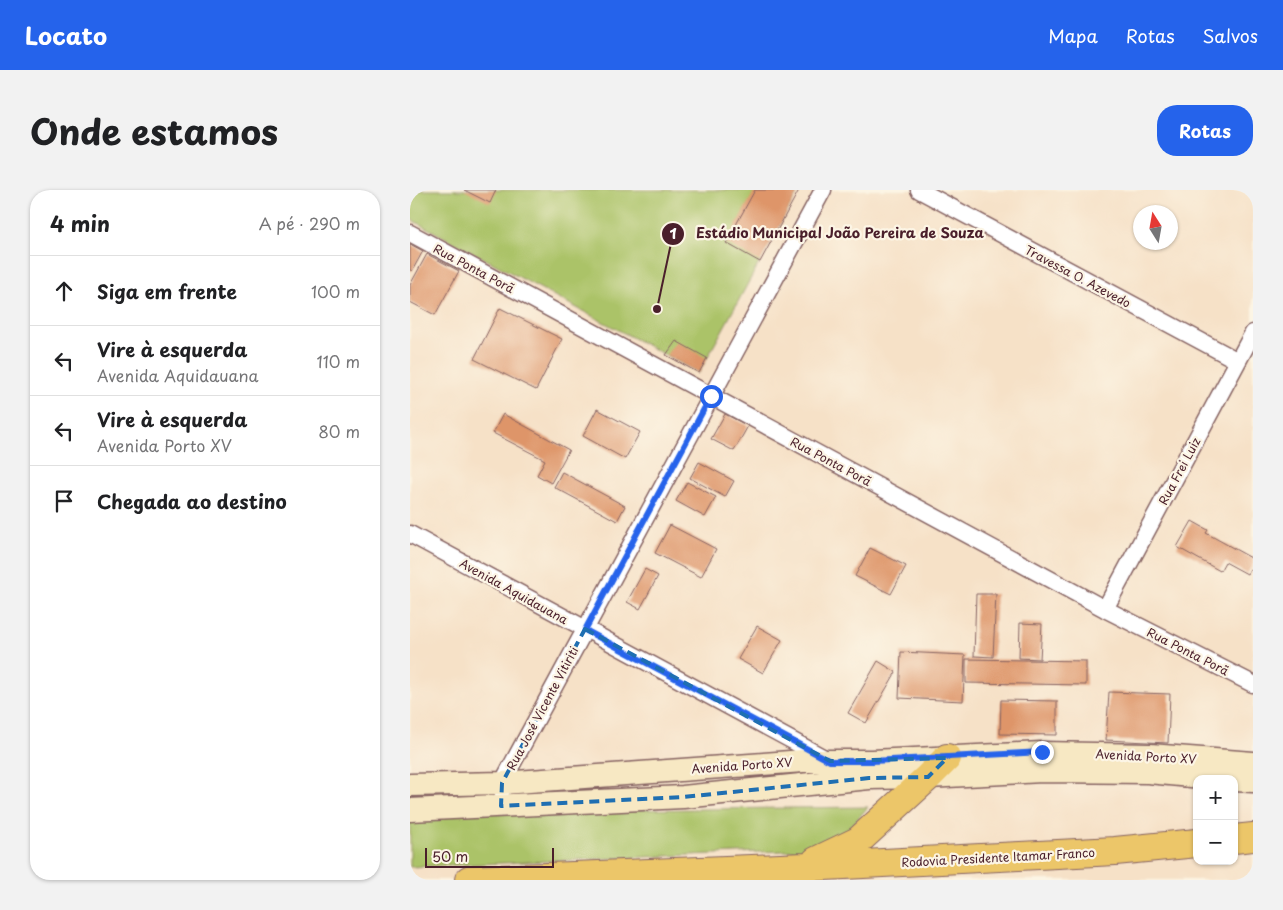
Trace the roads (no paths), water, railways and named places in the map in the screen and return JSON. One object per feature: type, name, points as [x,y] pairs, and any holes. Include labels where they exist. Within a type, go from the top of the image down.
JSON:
[{"type":"highway","points":[[804,867],[858,841],[947,758]]},
{"type":"highway","points":[[1238,839],[1253,837]]},
{"type":"highway","name":"Rodovia Presidente Itamar Franco","points":[[469,880],[804,867],[1115,852],[1193,843]]},
{"type":"street","name":"Rua José Vicente Vitiriti","points":[[501,806],[502,783],[823,190]]},
{"type":"street","name":"Travessa O. Azevedo","points":[[919,190],[1238,361]]},
{"type":"street","name":"Rua Ponta Porã","points":[[410,233],[1105,609],[1253,684]]},
{"type":"street","name":"Rua Frei Luiz","points":[[1105,609],[1253,333]]},
{"type":"street","name":"Avenida Aquidauana","points":[[410,534],[835,771]]},
{"type":"street","name":"Avenida Porto XV","points":[[410,810],[683,798],[835,771],[872,761],[1042,752],[1150,755],[1253,763]]},
{"type":"street","name":"Avenida Porto XV","points":[[410,785],[502,783],[803,761],[835,771],[869,778],[928,777],[1042,770],[1148,772],[1193,776]]},
{"type":"street","points":[[655,772],[658,799]]},
{"type":"street","points":[[1238,780],[1253,781]]},
{"type":"place","name":"Estádio Municipal João Pereira de Souza","points":[[657,309]]}]
